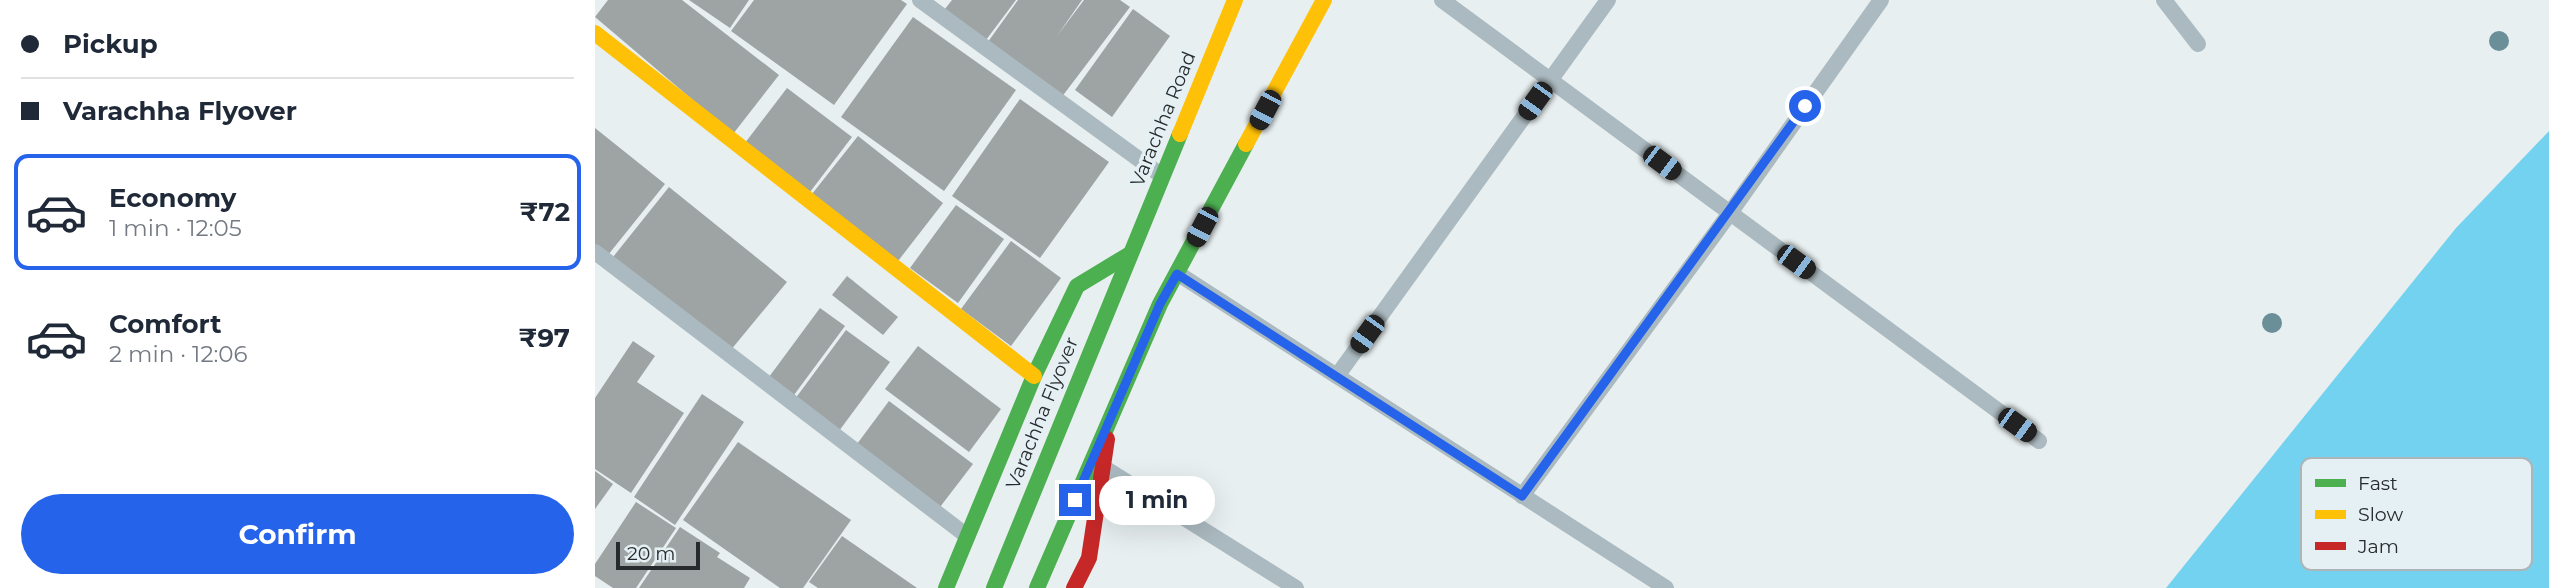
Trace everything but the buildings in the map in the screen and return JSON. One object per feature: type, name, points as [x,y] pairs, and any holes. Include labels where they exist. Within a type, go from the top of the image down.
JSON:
[{"type":"main road","name":"Varachha Road","points":[[1130,254],[1235,0]]},
{"type":"main road","points":[[1311,0],[1315,17]]},
{"type":"main road","points":[[1037,588],[1160,304],[1325,0]]},
{"type":"main road","points":[[595,33],[1034,376]]},
{"type":"main road","points":[[946,588],[1034,376],[1077,286],[1130,254]]},
{"type":"main road","name":"Varachha Flyover","points":[[994,588],[1130,254]]},
{"type":"main road","points":[[1074,588],[1089,558],[1108,423]]},
{"type":"lane","points":[[920,0],[1162,176]]},
{"type":"lane","points":[[1442,0],[2039,441]]},
{"type":"lane","points":[[1337,376],[1608,0]]},
{"type":"lane","points":[[1522,496],[1730,213],[1881,0]]},
{"type":"lane","points":[[2164,0],[2198,44]]},
{"type":"lane","points":[[595,252],[967,536]]},
{"type":"lane","points":[[1177,274],[1666,588]]},
{"type":"lane","points":[[1103,467],[1296,588]]},
{"type":"water","points":[[2549,131],[2549,588],[2166,588],[2456,228]]},
{"type":"traffic: fast","points":[[994,588],[1180,134]]},
{"type":"traffic: fast","points":[[1037,588],[1160,304],[1246,144]]},
{"type":"traffic: fast","points":[[946,588],[1034,376],[1077,286],[1130,254]]},
{"type":"traffic: slow","points":[[1180,134],[1235,0]]},
{"type":"traffic: slow","points":[[1246,144],[1324,0]]},
{"type":"traffic: slow","points":[[595,33],[1034,376]]},
{"type":"traffic: jam","points":[[1074,588],[1089,558],[1107,439]]},
{"type":"route","points":[[1075,500],[1160,304],[1177,274],[1522,496],[1730,213],[1805,106]]}]
